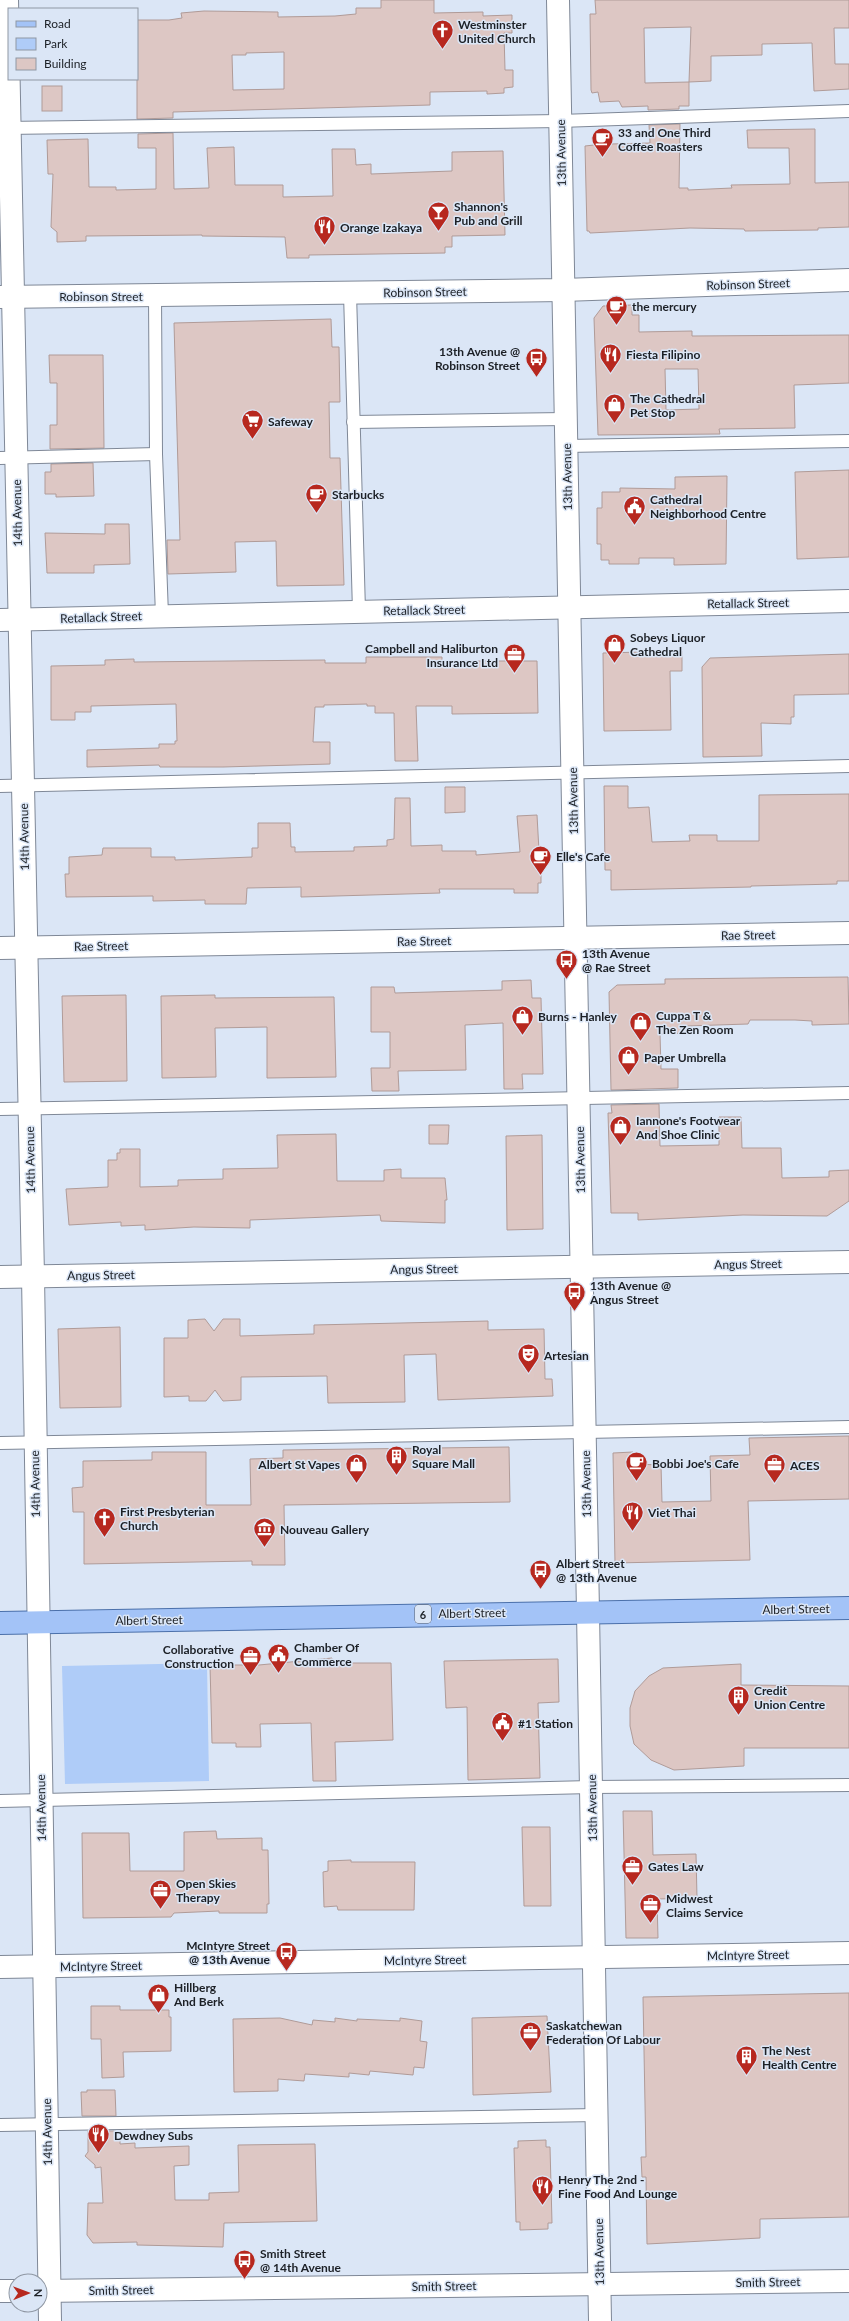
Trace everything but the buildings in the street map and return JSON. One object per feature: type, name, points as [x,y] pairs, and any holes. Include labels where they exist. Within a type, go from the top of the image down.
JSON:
[{"type":"main road","name":"Albert Street","points":[[0,1623],[849,1608]]},
{"type":"street","name":"14th Avenue","points":[[7,0],[4,128],[10,620],[22,785],[33,1276],[37,1622],[47,2124],[45,2273]]},
{"type":"street","name":"13th Avenue","points":[[558,0],[600,2321]]},
{"type":"street","name":"Robinson Street","points":[[6,297],[563,290],[849,280]]},
{"type":"street","name":"Retallack Street","points":[[10,620],[162,615],[849,601]]},
{"type":"street","name":"Rae Street","points":[[0,948],[849,933]]},
{"type":"street","name":"Angus Street","points":[[0,1277],[849,1262]]},
{"type":"street","name":"McIntyre Street","points":[[0,1967],[849,1953]]},
{"type":"street","name":"Smith Street","points":[[48,2291],[849,2281]]},
{"type":"street","name":"14th Avenue","points":[[48,2309],[50,2321]]},
{"type":"lane","points":[[4,128],[560,121],[849,111]]},
{"type":"lane","points":[[350,293],[359,611]]},
{"type":"lane","points":[[155,296],[156,454],[162,615]]},
{"type":"lane","points":[[353,422],[566,419]]},
{"type":"lane","points":[[566,446],[849,441]]},
{"type":"lane","points":[[8,458],[156,454]]},
{"type":"lane","points":[[0,786],[849,766]]},
{"type":"lane","points":[[0,1110],[849,1093]]},
{"type":"lane","points":[[0,1443],[849,1427]]},
{"type":"lane","points":[[0,1801],[591,1787],[849,1785]]},
{"type":"lane","points":[[0,2125],[597,2115]]},
{"type":"green space","points":[[207,1663],[209,1781],[65,1784],[62,1666]]},
{"type":"place","name":"Westminster United Church","points":[[443,50]]},
{"type":"place","name":"33 and One Third Coffee Roasters","points":[[602,158]]},
{"type":"place","name":"Shannon's Pub and Grill","points":[[438,232]]},
{"type":"place","name":"Orange Izakaya","points":[[324,246]]},
{"type":"place","name":"the mercury","points":[[616,326]]},
{"type":"place","name":"Fiesta Filipino","points":[[611,374]]},
{"type":"place","name":"13th Avenue @ Robinson Street","points":[[536,378]]},
{"type":"place","name":"The Cathedral Pet Stop","points":[[614,424]]},
{"type":"place","name":"Safeway","points":[[253,440]]},
{"type":"place","name":"Starbucks","points":[[316,514]]},
{"type":"place","name":"Cathedral Neighborhood Centre","points":[[634,526]]},
{"type":"place","name":"Sobeys Liquor Cathedral","points":[[615,664]]},
{"type":"place","name":"Campbell and Haliburton Insurance Ltd","points":[[514,674]]},
{"type":"place","name":"Elle's Cafe","points":[[540,876]]},
{"type":"place","name":"13th Avenue @ Rae Street","points":[[567,980]]},
{"type":"place","name":"Burns - Hanley","points":[[522,1036]]},
{"type":"place","name":"Cuppa T & The Zen Room","points":[[640,1042]]},
{"type":"place","name":"Paper Umbrella","points":[[628,1076]]},
{"type":"place","name":"Iannone's Footwear And Shoe Clinic","points":[[621,1146]]},
{"type":"place","name":"13th Avenue @ Angus Street","points":[[574,1312]]},
{"type":"place","name":"Artesian","points":[[529,1374]]},
{"type":"place","name":"Royal Square Mall","points":[[397,1476]]},
{"type":"place","name":"Bobbi Joe's Cafe","points":[[636,1482]]},
{"type":"place","name":"Albert St Vapes","points":[[356,1484]]},
{"type":"place","name":"ACES","points":[[775,1484]]},
{"type":"place","name":"Viet Thai","points":[[632,1532]]},
{"type":"place","name":"First Presbyterian Church","points":[[105,1538]]},
{"type":"place","name":"Nouveau Gallery","points":[[265,1548]]},
{"type":"place","name":"Albert Street @ 13th Avenue","points":[[540,1590]]},
{"type":"place","name":"Chamber Of Commerce","points":[[278,1674]]},
{"type":"place","name":"Collaborative Construction","points":[[250,1676]]},
{"type":"place","name":"Credit Union Centre","points":[[739,1716]]},
{"type":"place","name":"#1 Station","points":[[503,1742]]},
{"type":"place","name":"Gates Law","points":[[632,1886]]},
{"type":"place","name":"Open Skies Therapy","points":[[160,1910]]},
{"type":"place","name":"Midwest Claims Service","points":[[651,1924]]},
{"type":"place","name":"McIntyre Street @ 13th Avenue","points":[[286,1972]]},
{"type":"place","name":"Hillberg And Berk","points":[[158,2014]]},
{"type":"place","name":"Saskatchewan Federation Of Labour","points":[[531,2052]]},
{"type":"place","name":"The Nest Health Centre","points":[[747,2076]]},
{"type":"place","name":"Dewdney Subs","points":[[99,2154]]},
{"type":"place","name":"Henry The 2nd - Fine Food And Lounge","points":[[543,2206]]},
{"type":"place","name":"Smith Street @ 14th Avenue","points":[[244,2280]]}]
